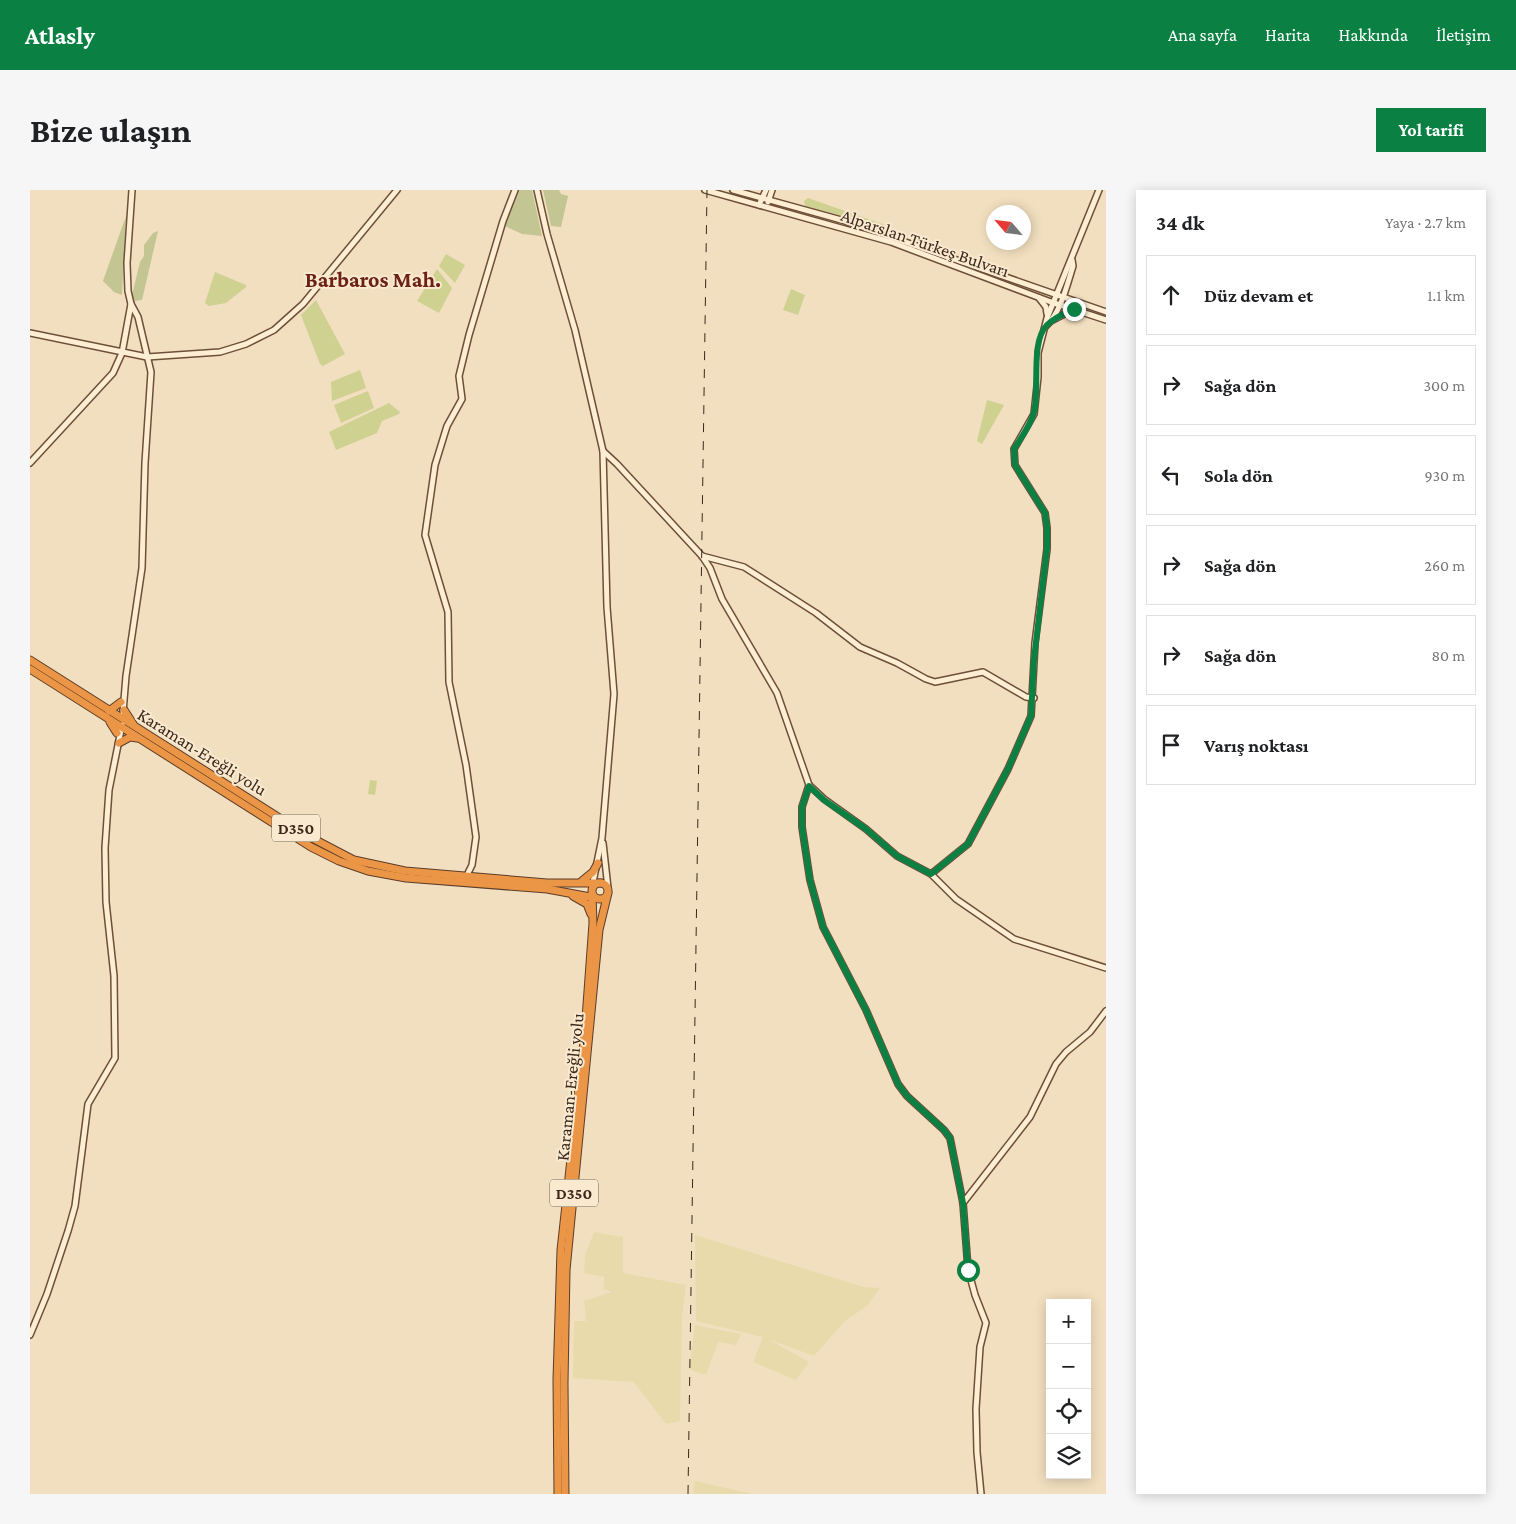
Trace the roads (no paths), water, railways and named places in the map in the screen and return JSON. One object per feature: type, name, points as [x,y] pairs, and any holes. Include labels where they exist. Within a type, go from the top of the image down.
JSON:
[{"type":"highway","name":"Karaman-Ereğli yolu","points":[[30,660],[141,739],[311,847],[339,861],[368,870],[406,878],[561,891],[594,890]]},
{"type":"highway","name":"Karaman-Ereğli yolu","points":[[30,669],[108,714]]},
{"type":"highway","points":[[120,724],[108,714],[122,700]]},
{"type":"highway","points":[[124,710],[136,728]]},
{"type":"highway","name":"Karaman-Ereğli yolu","points":[[120,724],[136,728],[308,836],[354,860],[405,871],[547,883],[575,883],[594,890],[603,898],[608,891]]},
{"type":"highway","points":[[119,743],[130,737],[141,739]]},
{"type":"highway","points":[[575,883],[589,877],[598,863]]},
{"type":"highway","name":"Karaman-Ereğli yolu","points":[[558,1494],[557,1380],[561,1250],[582,1060],[594,890]]},
{"type":"highway","points":[[594,890],[608,891]]},
{"type":"highway","name":"D350","points":[[561,891],[575,896],[586,904],[593,923]]},
{"type":"highway","name":"Karaman-Ereğli yolu","points":[[565,1494],[566,1270],[600,930],[608,891]]},
{"type":"street","points":[[30,463],[105,383],[113,373],[122,353],[131,304],[127,263],[132,190]]},
{"type":"street","points":[[30,333],[122,353],[147,356],[220,352],[246,344],[274,330],[303,304],[397,190]]},
{"type":"street","points":[[466,877],[472,865],[476,837],[466,764],[449,682],[448,612],[425,535],[437,457],[447,426],[462,399],[459,376],[469,335],[503,221],[515,190]]},
{"type":"street","points":[[537,190],[547,234],[575,330],[603,451],[607,614],[614,694],[602,838],[594,890]]},
{"type":"street","name":"Alparslan Türkeş Bulvarı","points":[[705,190],[891,242],[1053,303],[1106,320]]},
{"type":"street","name":"Alparslan Türkeş Bulvarı","points":[[733,190],[845,222],[1106,312]]},
{"type":"street","points":[[759,205],[766,190]]},
{"type":"street","points":[[766,207],[772,190]]},
{"type":"street","points":[[1049,320],[1053,295],[1061,285],[1072,260],[1099,190]]},
{"type":"street","points":[[931,874],[968,844],[1008,769],[1031,716],[1034,698],[1034,659],[1047,548],[1047,528],[1045,513],[1020,475],[1013,455],[1014,449],[1034,414],[1038,377],[1038,353],[1045,326],[1060,305],[1073,266],[1072,260]]},
{"type":"street","points":[[1070,277],[1068,296],[1072,301]]},
{"type":"street","points":[[1038,297],[1046,307],[1049,320]]},
{"type":"street","points":[[30,1335],[47,1294],[75,1206],[88,1104],[115,1058],[115,986],[106,902],[105,848],[109,790],[119,743],[122,700],[142,568],[150,372],[138,317],[131,304]]},
{"type":"street","points":[[1049,320],[1074,309]]},
{"type":"street","points":[[603,451],[702,556],[710,568],[722,599],[777,693],[809,786],[824,800],[866,829],[897,856],[931,874],[956,899],[1014,939],[1106,968]]},
{"type":"street","points":[[702,556],[744,568],[816,613],[860,647],[897,663],[926,679],[935,682],[984,672],[1026,697],[1034,698]]},
{"type":"street","points":[[120,724],[124,710],[122,700]]},
{"type":"street","points":[[809,786],[802,807],[802,827],[810,880],[818,913],[829,940],[866,1010],[898,1084],[907,1096],[944,1130],[950,1138],[963,1203],[968,1270],[986,1323],[980,1347],[976,1409],[977,1452],[981,1494]]},
{"type":"street","points":[[602,838],[608,891]]},
{"type":"street","points":[[963,1203],[1030,1117],[1056,1064],[1066,1052],[1090,1032],[1106,1011]]},
{"type":"railway","points":[[688,1494],[707,190]]},
{"type":"district","name":"Barbaros Mah.","points":[[373,279]]}]
